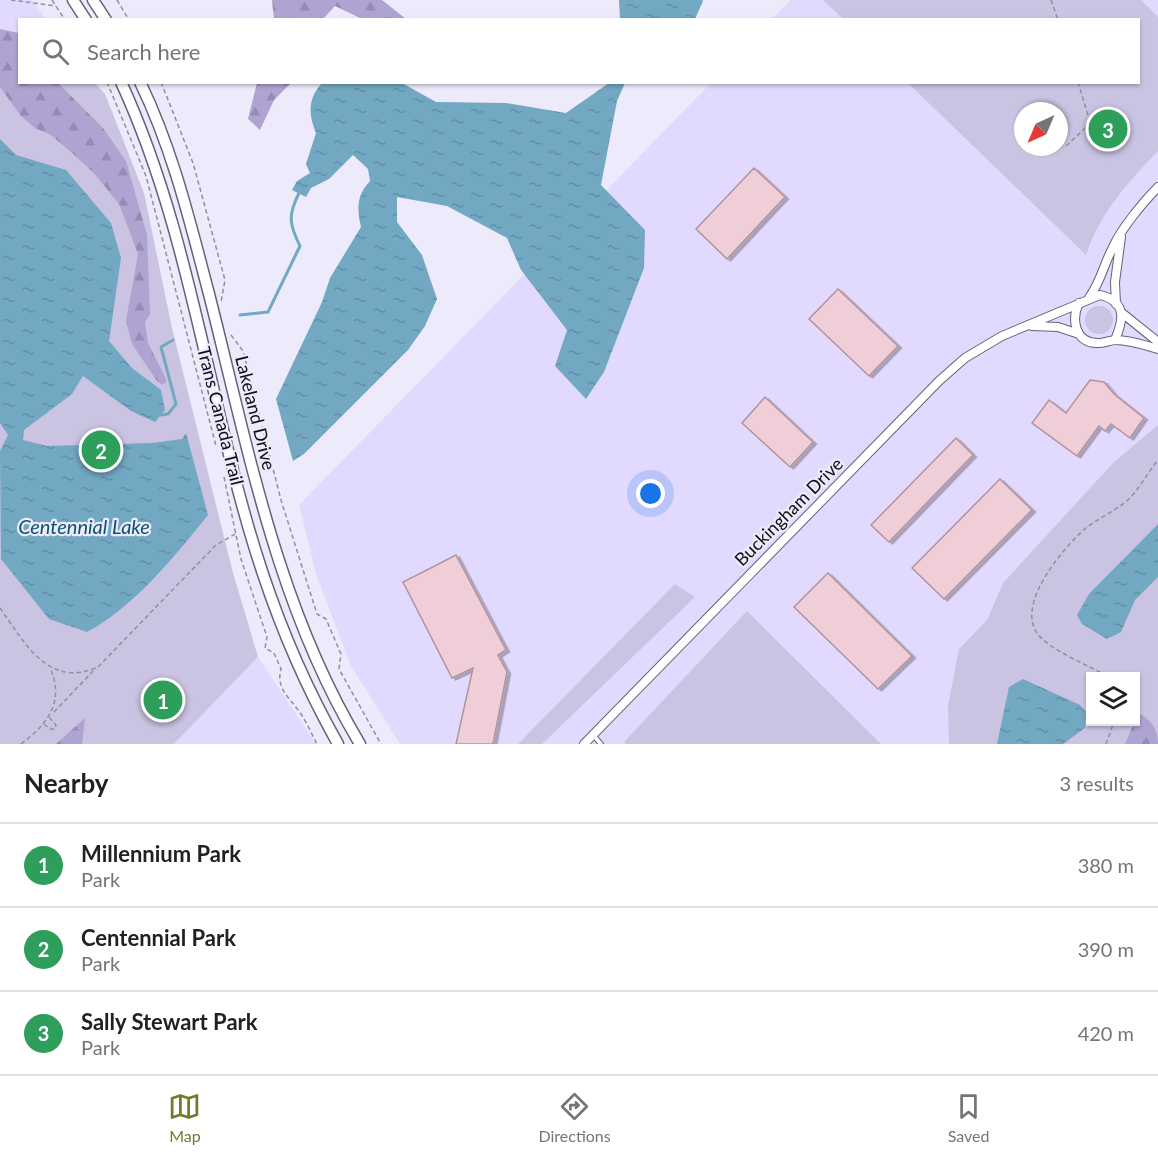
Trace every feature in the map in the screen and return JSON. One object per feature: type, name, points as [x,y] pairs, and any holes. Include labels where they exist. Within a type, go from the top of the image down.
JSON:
[{"type":"main road","points":[[73,0],[85,18]]},
{"type":"main road","points":[[93,0],[105,18]]},
{"type":"main road","name":"Lakeland Drive","points":[[122,84],[139,124],[169,212],[262,573],[298,668],[338,744]]},
{"type":"main road","name":"Lakeland Drive","points":[[141,84],[175,170],[262,508],[282,573],[315,663],[335,704],[360,744]]},
{"type":"street","points":[[1089,298],[1102,280],[1114,244],[1144,201],[1158,187]]},
{"type":"street","points":[[1116,304],[1115,282],[1121,236]]},
{"type":"street","points":[[1158,342],[1104,296],[1089,298],[1079,303],[1074,316],[1078,334],[1095,344],[1115,340],[1158,349]]},
{"type":"street","name":"Buckingham Drive","points":[[583,743],[939,381],[972,354],[1002,336],[1031,326],[1079,303]]},
{"type":"street","points":[[1115,340],[1123,321],[1122,313]]},
{"type":"street","name":"Buckingham Drive","points":[[1031,326],[1058,327],[1078,334]]},
{"type":"lane","points":[[592,734],[601,744]]},
{"type":"path","points":[[11,0],[56,6]]},
{"type":"path","points":[[52,0],[64,18]]},
{"type":"path","points":[[117,0],[128,18]]},
{"type":"path","points":[[1051,0],[1057,18]]},
{"type":"path","name":"Trans Canada Trail","points":[[108,84],[146,176],[217,451]]},
{"type":"path","points":[[162,84],[193,163],[225,280],[221,303]]},
{"type":"path","points":[[1079,84],[1090,123]]},
{"type":"path","points":[[1090,123],[1095,123],[1107,135]]},
{"type":"path","points":[[1068,144],[1090,123]]},
{"type":"path","points":[[229,333],[243,351],[280,500],[317,614],[326,619],[341,654],[339,669],[381,744]]},
{"type":"path","points":[[1099,672],[1038,635],[1032,621],[1034,601],[1049,571],[1074,540],[1094,522],[1131,496],[1158,460]]},
{"type":"path","name":"Trans Canada Trail","points":[[223,474],[241,559],[267,637],[265,648],[274,653],[282,669],[279,679],[281,688],[298,710],[317,744]]},
{"type":"path","points":[[21,744],[216,545],[236,534]]},
{"type":"path","points":[[0,608],[23,640],[49,667],[56,686],[53,713]]},
{"type":"path","points":[[49,667],[72,674],[98,667]]},
{"type":"path","points":[[43,723],[50,729],[55,729],[55,723],[49,717]]},
{"type":"path","points":[[1106,744],[1113,726]]},
{"type":"shaded area","points":[[0,0],[32,0],[45,18],[18,18],[18,41],[0,38]]},
{"type":"shaded area","points":[[791,0],[1158,0],[1158,744],[400,744],[351,666],[316,574],[299,505],[710,84],[1140,84],[1140,18],[773,18]]},
{"type":"shaded area","points":[[823,0],[1141,0],[1158,17],[1158,151],[1116,199],[1086,255],[909,84],[1140,84],[1140,18],[842,18]]},
{"type":"shaded area","points":[[0,38],[18,78],[18,84],[96,84],[105,94],[144,193],[172,328],[233,573],[258,657],[174,744],[0,744]]},
{"type":"shaded area","points":[[1099,306],[1109,310],[1113,320],[1109,330],[1099,334],[1089,330],[1085,320],[1089,310]]},
{"type":"shaded area","points":[[1158,425],[1158,744],[949,744],[948,706],[959,649],[987,620],[1003,583],[1113,463]]},
{"type":"shaded area","points":[[675,584],[695,597],[542,744],[518,744]]},
{"type":"shaded area","points":[[747,611],[881,744],[626,744],[624,742]]},
{"type":"shaded area","points":[[258,657],[316,744],[174,744]]},
{"type":"green space","points":[[272,0],[382,0],[405,18],[360,18],[335,6],[324,18],[274,18]]},
{"type":"green space","points":[[0,29],[18,33],[18,84],[59,84],[103,128],[126,161],[147,235],[150,314],[145,322],[148,343],[167,381],[163,385],[157,381],[132,344],[126,321],[138,254],[119,204],[93,172],[72,153],[51,135],[35,128],[21,116],[0,87]]},
{"type":"green space","points":[[257,84],[290,84],[274,100],[260,130],[248,119]]},
{"type":"green space","points":[[1140,714],[1147,719],[1157,734],[1158,744],[1125,744],[1133,726],[1140,726]]},
{"type":"green space","points":[[85,718],[82,744],[56,744]]},
{"type":"water","points":[[619,0],[703,1],[695,18],[620,18]]},
{"type":"water","points":[[321,84],[404,84],[436,102],[506,103],[566,113],[608,84],[625,84],[617,101],[601,185],[645,230],[644,268],[604,372],[586,399],[555,366],[567,330],[521,270],[507,238],[447,206],[397,197],[397,222],[422,255],[437,299],[425,326],[408,350],[304,454],[293,461],[276,399],[322,302],[330,278],[361,227],[360,197],[370,181],[368,169],[353,155],[329,179],[311,188],[306,197],[292,190],[297,181],[310,173],[306,164],[316,133],[311,107]]},
{"type":"water","name":"Centennial Lake","points":[[0,139],[16,155],[66,170],[111,223],[121,258],[109,341],[132,368],[161,390],[165,410],[155,422],[131,411],[83,376],[72,394],[24,430],[23,440],[47,446],[152,443],[182,439],[186,433],[208,515],[167,564],[137,595],[104,622],[87,632],[49,619],[1,559],[0,451],[8,435],[0,423]]},
{"type":"water","points":[[1158,524],[1158,577],[1135,600],[1121,632],[1107,639],[1082,624],[1077,615],[1089,594]]},
{"type":"water","points":[[1023,679],[1080,705],[1086,712],[1085,728],[1063,744],[997,744],[1009,687]]},
{"type":"building","points":[[754,168],[785,197],[727,259],[696,229]]},
{"type":"building","points":[[838,289],[898,346],[869,376],[809,319]]},
{"type":"building","points":[[1090,380],[1104,382],[1114,394],[1144,418],[1130,438],[1111,424],[1105,431],[1099,426],[1077,456],[1032,423],[1049,400],[1066,413]]},
{"type":"building","points":[[765,397],[813,442],[790,467],[742,423]]},
{"type":"building","points":[[956,438],[973,455],[889,542],[871,525]]},
{"type":"building","points":[[1000,479],[1032,510],[944,599],[912,568]]},
{"type":"building","points":[[456,555],[506,650],[498,655],[507,672],[493,744],[456,744],[473,668],[452,678],[403,582]]},
{"type":"building","points":[[828,573],[912,656],[878,689],[794,607]]},
{"type":"waterway","points":[[240,315],[268,312],[300,246],[291,220],[299,193]]},
{"type":"waterway","points":[[161,415],[168,414],[176,404],[161,347],[173,340]]},
{"type":"place","name":"Sally Stewart Park","points":[[1108,129]]},
{"type":"place","name":"Centennial Park","points":[[101,450]]},
{"type":"place","name":"Millennium Park","points":[[163,700]]}]
